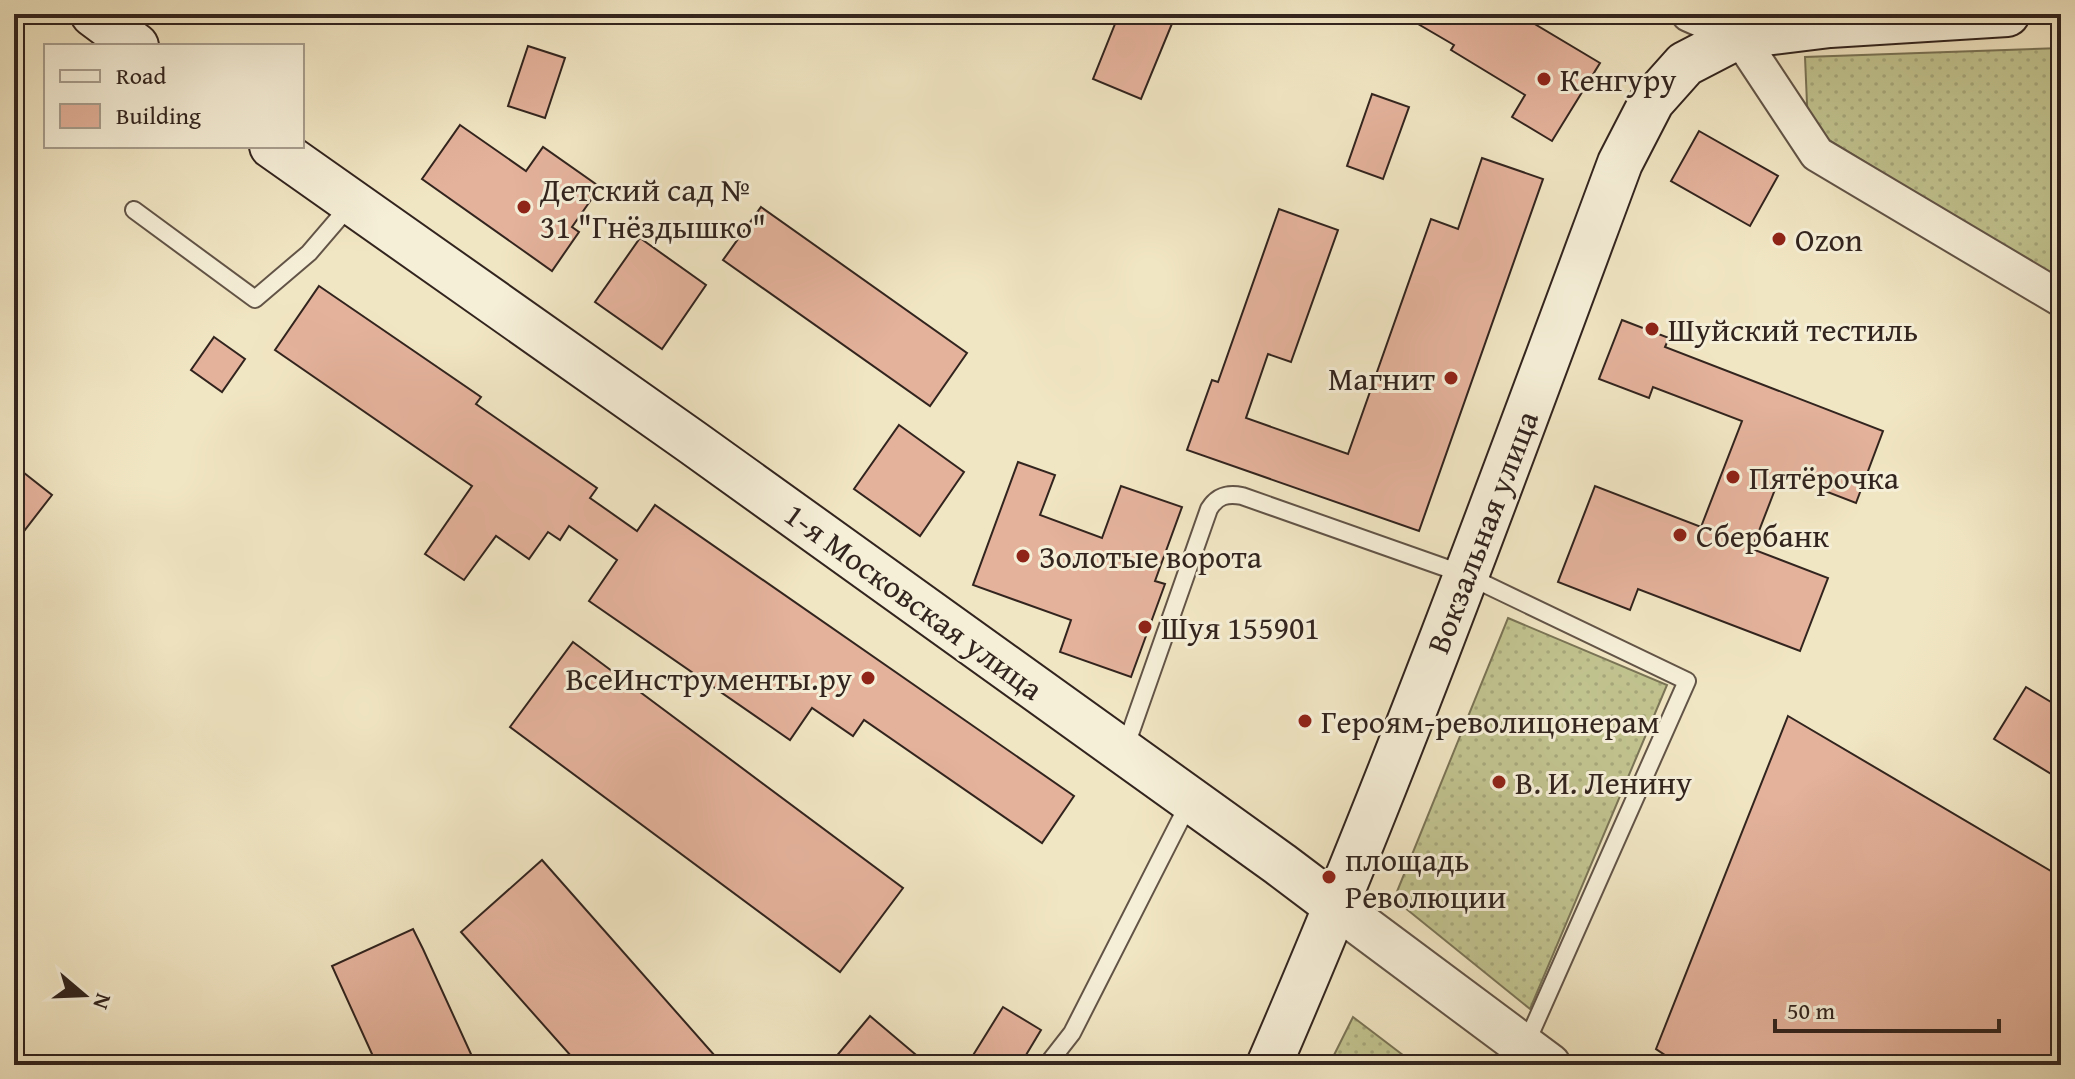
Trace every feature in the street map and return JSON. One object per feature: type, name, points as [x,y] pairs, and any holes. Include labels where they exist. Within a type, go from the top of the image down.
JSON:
[{"type":"main road","points":[[93,14],[133,44]]},
{"type":"main road","points":[[1739,36],[1830,25],[2007,14]]},
{"type":"main road","name":"Вокзальная улица","points":[[1269,1065],[1337,907],[1466,575],[1620,163],[1652,101],[1685,64],[1739,36]]},
{"type":"main road","name":"1-я Московская улица","points":[[275,148],[680,433],[1337,907]]},
{"type":"street","points":[[1689,14],[1739,36],[1817,154],[2061,299]]},
{"type":"street","name":"1-я Московская улица","points":[[1337,907],[1537,1056]]},
{"type":"lane","points":[[134,210],[255,299],[309,253],[352,203]]},
{"type":"lane","points":[[1123,752],[1209,509],[1226,495],[1242,496],[1466,575],[1687,681],[1537,1056]]},
{"type":"lane","points":[[1047,1065],[1072,1033],[1191,800]]},
{"type":"green space","points":[[2061,48],[2061,282],[1808,127],[1805,57]]},
{"type":"green space","points":[[1508,618],[1667,685],[1530,1009],[1394,899]]},
{"type":"green space","points":[[1353,1017],[1416,1065],[1329,1065]]},
{"type":"building","points":[[1119,14],[1176,14],[1141,99],[1093,79]]},
{"type":"building","name":"Кенгуру","points":[[1401,14],[1518,14],[1600,63],[1552,141],[1512,117],[1525,95],[1451,50],[1454,45]]},
{"type":"building","points":[[528,46],[565,58],[545,118],[508,106]]},
{"type":"building","points":[[1372,94],[1409,107],[1383,179],[1347,166]]},
{"type":"building","name":"Детский сад № 31 \"Гнёздышко\"","points":[[460,125],[526,171],[543,147],[600,187],[572,227],[579,232],[552,271],[422,179]]},
{"type":"building","points":[[1699,131],[1778,176],[1750,226],[1671,181]]},
{"type":"building","points":[[1482,158],[1543,179],[1419,531],[1187,450],[1212,380],[1218,382],[1279,209],[1338,230],[1291,362],[1268,354],[1246,418],[1348,454],[1431,219],[1458,229]]},
{"type":"building","points":[[761,207],[967,353],[930,406],[723,260]]},
{"type":"building","points":[[640,238],[706,285],[662,349],[595,302]]},
{"type":"building","points":[[319,286],[481,397],[476,404],[597,488],[590,498],[637,531],[655,505],[1074,796],[1042,843],[864,720],[853,736],[812,708],[790,740],[589,601],[617,560],[569,526],[560,540],[548,532],[529,559],[496,536],[464,580],[425,554],[472,486],[275,350]]},
{"type":"building","points":[[1622,320],[1669,338],[1665,347],[1883,431],[1856,503],[1781,474],[1752,549],[1828,578],[1800,651],[1638,589],[1630,610],[1558,582],[1595,486],[1701,527],[1742,421],[1653,387],[1649,398],[1599,379]]},
{"type":"building","points":[[214,337],[245,359],[222,392],[191,370]]},
{"type":"building","points":[[899,425],[964,472],[920,536],[854,489]]},
{"type":"building","points":[[1018,462],[1055,475],[1040,515],[1102,538],[1121,486],[1182,507],[1155,581],[1165,584],[1131,677],[1060,652],[1071,620],[973,585]]},
{"type":"building","points":[[14,465],[52,495],[14,544]]},
{"type":"building","points":[[573,642],[903,888],[840,972],[510,727]]},
{"type":"building","points":[[2026,687],[2061,708],[2061,780],[1994,739]]},
{"type":"building","points":[[1788,716],[2061,877],[2061,1065],[1680,1065],[1656,1049]]},
{"type":"building","points":[[542,860],[723,1065],[579,1065],[461,932]]},
{"type":"building","points":[[413,929],[476,1065],[377,1065],[332,966]]},
{"type":"building","points":[[1003,1007],[1041,1030],[1020,1065],[967,1065]]},
{"type":"building","points":[[870,1016],[928,1065],[829,1065]]},
{"type":"place","name":"Кенгуру","points":[[1544,79]]},
{"type":"place","name":"Детский сад № 31 \"Гнёздышко\"","points":[[524,207]]},
{"type":"place","name":"Ozon","points":[[1779,239]]},
{"type":"place","name":"Шуйский тестиль","points":[[1652,329]]},
{"type":"place","name":"Магнит","points":[[1451,378]]},
{"type":"place","name":"Пятёрочка","points":[[1733,477]]},
{"type":"place","name":"Сбербанк","points":[[1680,535]]},
{"type":"place","name":"Золотые ворота","points":[[1023,556]]},
{"type":"place","name":"Шуя 155901","points":[[1145,627]]},
{"type":"place","name":"ВсеИнструменты.ру","points":[[868,678]]},
{"type":"place","name":"Героям-револицонерам","points":[[1305,721]]},
{"type":"place","name":"В. И. Ленину","points":[[1499,782]]},
{"type":"place","name":"площадь Революции","points":[[1329,877]]}]
